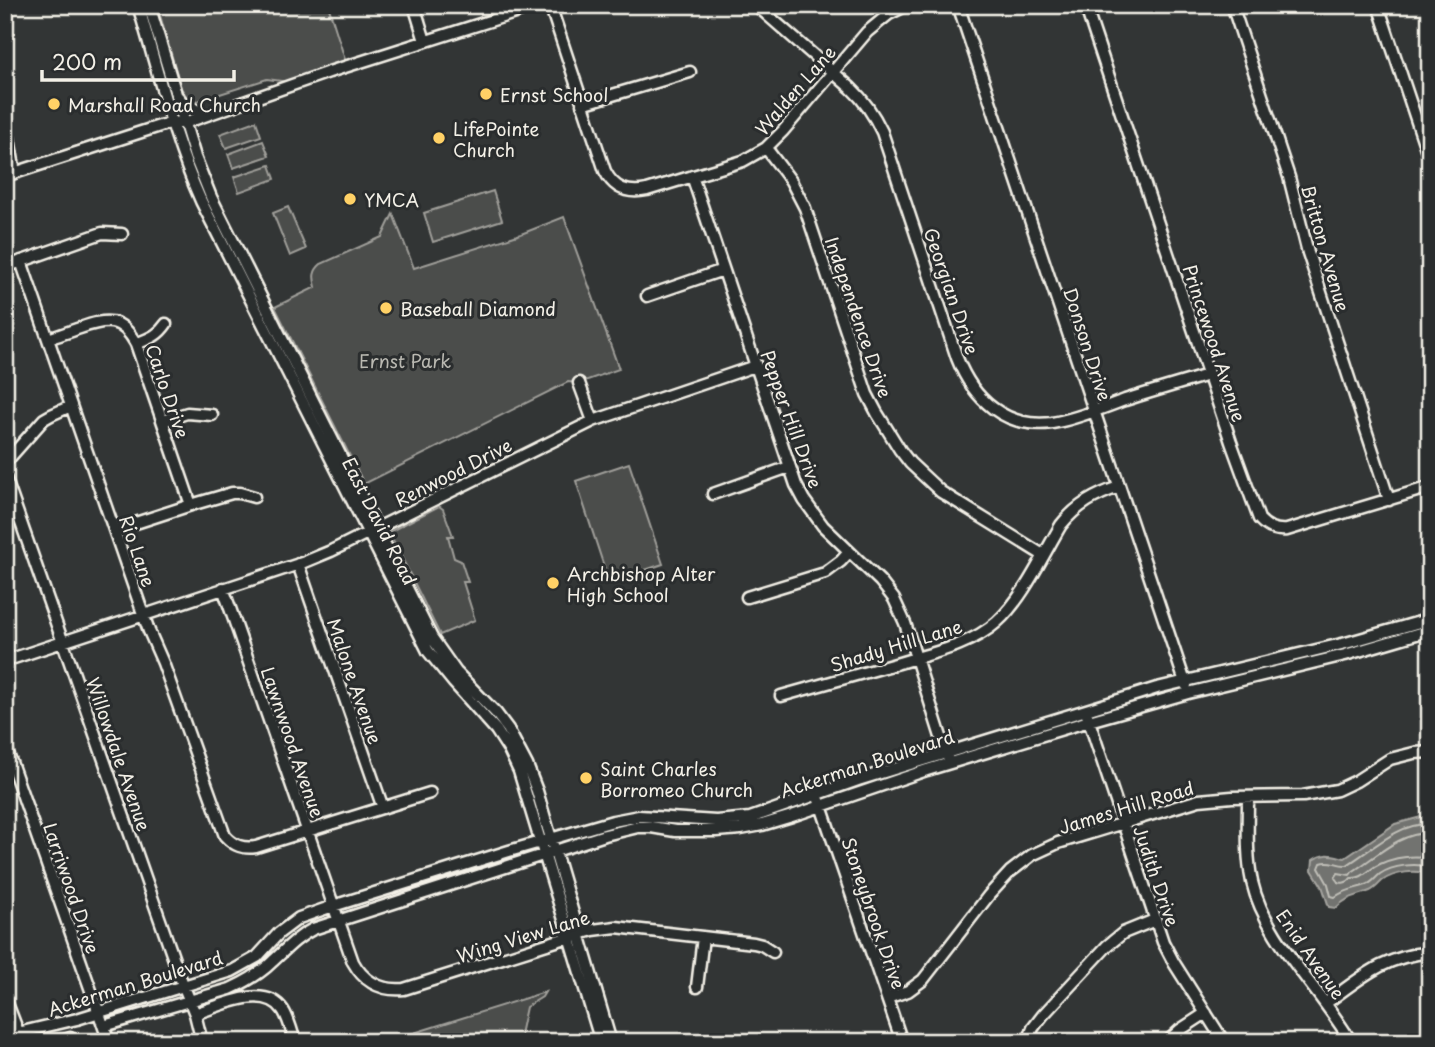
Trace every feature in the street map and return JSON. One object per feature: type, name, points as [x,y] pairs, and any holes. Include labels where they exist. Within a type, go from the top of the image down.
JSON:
[{"type":"street","name":"East David Road","points":[[138,5],[178,122],[188,168],[201,201],[289,363],[373,530],[440,650],[456,672],[496,713],[518,745],[537,791],[546,841],[544,856],[611,1042]]},
{"type":"street","name":"East David Road","points":[[149,5],[176,93],[178,122]]},
{"type":"street","points":[[414,5],[425,41]]},
{"type":"street","points":[[5,115],[10,175],[166,124],[206,115],[329,72],[540,5]]},
{"type":"street","points":[[550,5],[582,104],[690,72]]},
{"type":"street","name":"Georgian Drive","points":[[756,5],[869,107],[882,132],[957,358],[969,384],[987,404],[1019,420],[1053,423],[1208,375]]},
{"type":"street","name":"Walden Lane","points":[[582,104],[605,171],[614,184],[625,190],[642,191],[743,161],[766,148],[783,131],[867,32],[889,14],[907,5]]},
{"type":"street","name":"Donson Drive","points":[[958,5],[1188,693]]},
{"type":"street","name":"Princewood Avenue","points":[[1085,5],[1208,375],[1254,509],[1262,524],[1273,530],[1287,530],[1430,488]]},
{"type":"street","name":"Britton Avenue","points":[[1232,5],[1289,177],[1308,253],[1389,499]]},
{"type":"street","points":[[1378,5],[1430,161]]},
{"type":"street","points":[[176,93],[183,103],[206,115]]},
{"type":"street","name":"Independence Drive","points":[[766,148],[791,181],[802,201],[867,394],[900,450],[941,492],[1043,555]]},
{"type":"street","name":"Pepper Hill Drive","points":[[692,176],[796,485],[828,532],[880,581],[894,599],[905,623],[947,758]]},
{"type":"street","points":[[5,267],[102,233],[122,234]]},
{"type":"street","name":"Rio Lane","points":[[21,261],[222,830],[236,845],[249,848],[307,832]]},
{"type":"street","points":[[647,296],[723,270]]},
{"type":"street","name":"Carlo Drive","points":[[48,339],[97,322],[106,321],[126,328],[136,344],[191,505]]},
{"type":"street","points":[[136,344],[154,337],[166,324]]},
{"type":"street","name":"Renwood Drive","points":[[5,661],[298,564],[331,551],[569,431],[755,366]]},
{"type":"street","points":[[579,383],[593,421]]},
{"type":"street","points":[[5,463],[44,419],[71,407]]},
{"type":"street","points":[[163,421],[187,413],[212,415]]},
{"type":"street","points":[[713,494],[789,467]]},
{"type":"street","name":"Willowdale Avenue","points":[[5,477],[195,1014],[202,1042]]},
{"type":"street","name":"Shady Hill Lane","points":[[781,696],[916,658],[962,643],[986,630],[1011,606],[1061,525],[1078,507],[1098,494],[1119,486]]},
{"type":"street","points":[[114,530],[232,493],[254,497]]},
{"type":"street","points":[[747,597],[825,573],[849,552]]},
{"type":"street","name":"Malone Avenue","points":[[298,564],[383,808]]},
{"type":"street","name":"Lawnwood Avenue","points":[[223,588],[333,905]]},
{"type":"street","name":"Ackerman Boulevard","points":[[104,1026],[230,989],[248,981],[273,962],[299,936],[313,929],[605,835],[638,827],[676,831],[740,830],[792,816],[1085,710],[1430,619]]},
{"type":"street","name":"Ackerman Boulevard","points":[[5,1037],[20,1037],[232,971],[257,957],[290,924],[333,905],[613,821],[639,816],[716,821],[750,818],[858,780],[1188,693],[1345,655],[1430,630]]},
{"type":"street","name":"Judith Drive","points":[[1085,710],[1165,946],[1224,1042]]},
{"type":"street","name":"Larriwood Drive","points":[[5,745],[109,1042]]},
{"type":"street","name":"James Hill Road","points":[[887,998],[908,991],[923,980],[998,884],[1019,864],[1041,850],[1199,800],[1303,796],[1337,790],[1391,759],[1430,752]]},
{"type":"street","points":[[307,832],[430,793]]},
{"type":"street","name":"Stoneybrook Drive","points":[[817,794],[902,1042]]},
{"type":"street","name":"Enid Avenue","points":[[1248,797],[1249,866],[1256,895],[1272,929],[1351,1042]]},
{"type":"street","name":"East David Road","points":[[546,841],[555,851],[601,1042]]},
{"type":"street","name":"Wing View Lane","points":[[333,905],[358,971],[370,982],[396,990],[593,930],[616,928],[754,943],[773,952]]},
{"type":"street","points":[[1028,1042],[1033,1028],[1043,1014],[1107,946],[1124,933],[1156,920]]},
{"type":"street","points":[[697,987],[703,937]]},
{"type":"street","points":[[1326,1003],[1382,964],[1407,956],[1430,953]]},
{"type":"street","points":[[5,998],[20,1037]]},
{"type":"street","points":[[195,1014],[249,998],[272,999],[286,1014],[295,1042]]},
{"type":"street","points":[[1167,1042],[1206,1013]]},
{"type":"street","name":"Ackerman Boulevard","points":[[58,1042],[70,1038]]},
{"type":"green space","points":[[157,5],[328,5],[347,66],[296,83],[267,79],[198,101],[191,100],[181,88]]},
{"type":"green space","points":[[256,121],[261,136],[226,148],[220,134]]},
{"type":"green space","points":[[263,141],[269,156],[233,168],[228,154]]},
{"type":"green space","points":[[270,165],[275,179],[239,192],[234,177]]},
{"type":"green space","points":[[493,191],[502,220],[433,242],[424,213]]},
{"type":"green space","points":[[288,207],[306,249],[290,256],[273,213]]},
{"type":"green space","name":"Ernst Park","points":[[393,214],[414,268],[521,234],[564,217],[619,369],[579,383],[568,382],[364,484],[275,307],[316,287],[314,274],[321,264],[382,237]]},
{"type":"green space","points":[[629,463],[663,564],[609,582],[576,481]]},
{"type":"green space","points":[[439,506],[443,509],[453,536],[448,536],[454,558],[461,561],[468,582],[463,582],[475,620],[440,635],[389,532]]},
{"type":"green space","points":[[545,992],[526,1007],[521,1042],[385,1042]]},
{"type":"water","points":[[1421,817],[1430,818],[1430,875],[1412,872],[1393,875],[1372,890],[1348,899],[1336,908],[1329,907],[1322,886],[1312,870],[1313,860],[1325,855],[1345,858],[1395,824]]},
{"type":"place","name":"Ernst School","points":[[486,94]]},
{"type":"place","name":"Marshall Road Church","points":[[54,104]]},
{"type":"place","name":"LifePointe Church","points":[[439,138]]},
{"type":"place","name":"YMCA","points":[[350,199]]},
{"type":"place","name":"Baseball Diamond","points":[[386,308]]},
{"type":"place","name":"Archbishop Alter High School","points":[[553,583]]},
{"type":"place","name":"Saint Charles Borromeo Church","points":[[586,778]]}]
